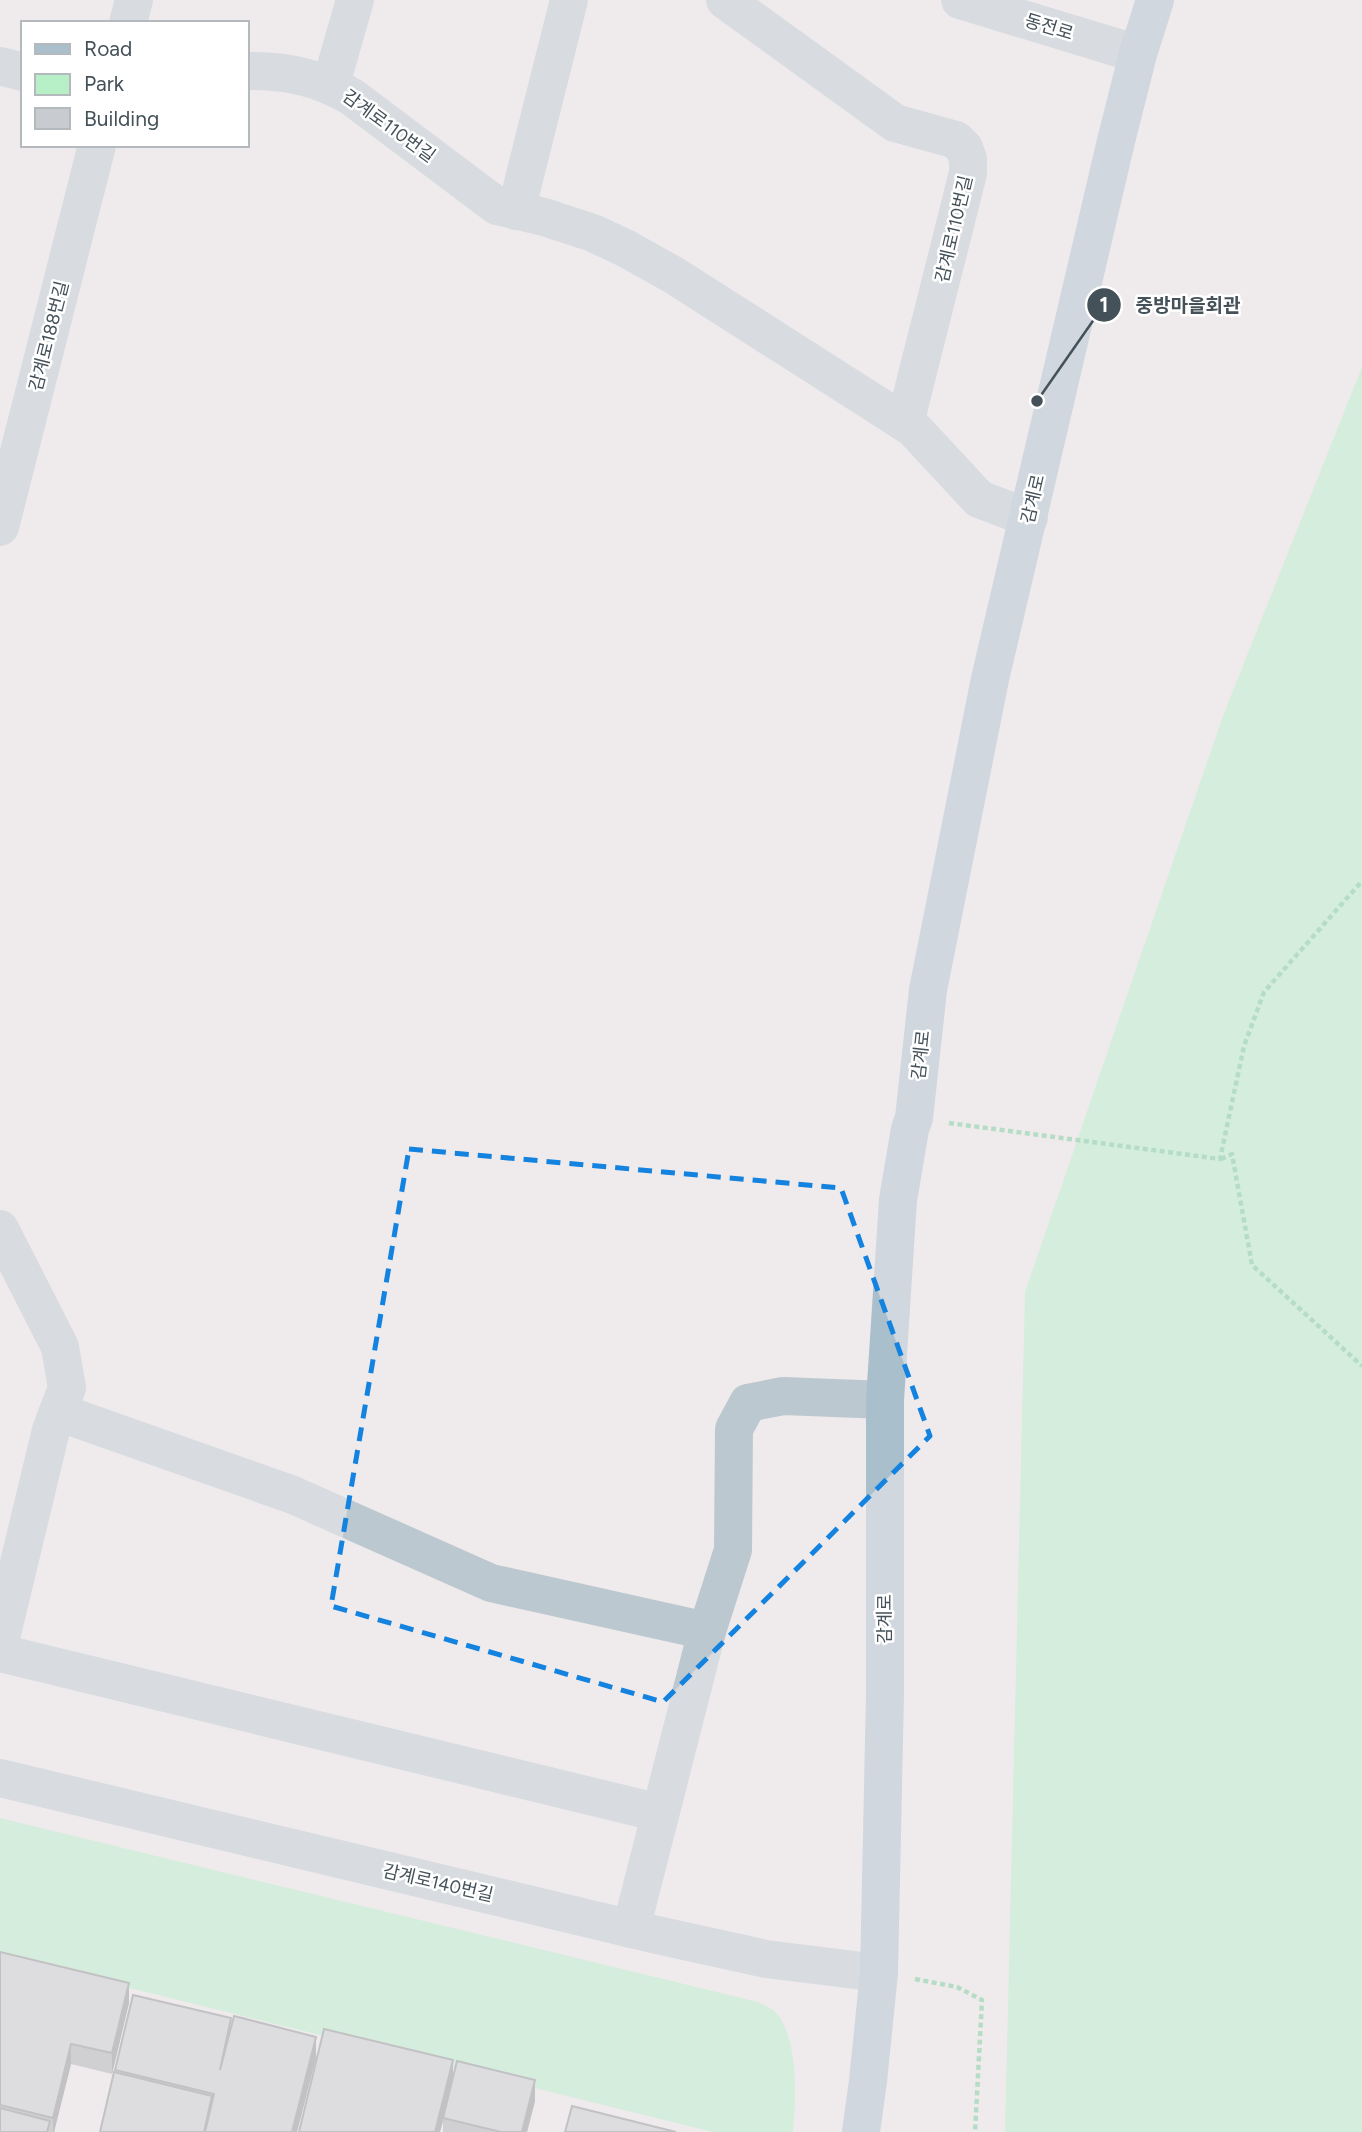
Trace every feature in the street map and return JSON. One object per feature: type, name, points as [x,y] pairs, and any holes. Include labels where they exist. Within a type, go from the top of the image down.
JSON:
[{"type":"main road","name":"감계로","points":[[861,2132],[879,1973],[885,1694],[885,1400],[898,1200],[909,1129],[914,1118],[928,990],[990,679],[1138,54],[1155,0]]},
{"type":"street","points":[[129,21],[134,0]]},
{"type":"street","name":"감계로110번길","points":[[331,84],[355,0]]},
{"type":"street","points":[[516,211],[569,0]]},
{"type":"street","name":"감계로110번길","points":[[724,0],[895,123],[956,140],[964,148],[968,159],[968,173],[905,424]]},
{"type":"street","name":"동전로","points":[[960,0],[1138,54]]},
{"type":"street","points":[[0,66],[21,71]]},
{"type":"street","name":"감계로110번길","points":[[248,71],[297,74],[331,84],[497,206],[544,217],[593,233],[675,276],[913,428],[979,499],[1029,518]]},
{"type":"street","name":"감계로188번길","points":[[0,527],[96,147]]},
{"type":"street","points":[[0,1229],[60,1347],[67,1388],[51,1430],[0,1642]]},
{"type":"street","points":[[631,1929],[707,1631],[733,1550],[734,1429],[748,1403],[783,1396],[885,1400]]},
{"type":"street","points":[[58,1412],[293,1495],[491,1583],[707,1631]]},
{"type":"street","points":[[0,1653],[660,1813]]},
{"type":"street","name":"감계로140번길","points":[[0,1778],[766,1959],[879,1973]]},
{"type":"path","points":[[1220,1159],[1244,1046],[1264,992],[1362,881]]},
{"type":"path","points":[[914,1118],[1220,1159],[1232,1154],[1252,1265],[1362,1366]]},
{"type":"path","points":[[879,1973],[957,1987],[982,2000],[975,2132]]},
{"type":"highlighted area","points":[[409,1149],[841,1188],[930,1436],[663,1702],[331,1606]]},
{"type":"green space","points":[[1362,367],[1362,2132],[1005,2132],[1025,1292],[1224,713]]},
{"type":"green space","points":[[0,1818],[758,2002],[773,2010],[788,2034],[794,2067],[793,2132],[713,2132],[0,1956]]},
{"type":"building","points":[[0,1952],[129,1983],[112,2053],[71,2044],[53,2118],[0,2105]]},
{"type":"building","points":[[133,1995],[231,2018],[220,2070],[234,2016],[316,2037],[292,2132],[205,2132],[214,2094],[115,2070]]},
{"type":"building","points":[[324,2029],[453,2060],[435,2132],[299,2132]]},
{"type":"building","points":[[457,2061],[535,2080],[522,2132],[501,2132],[443,2118]]},
{"type":"building","points":[[114,2072],[212,2096],[204,2132],[100,2132]]},
{"type":"building","points":[[572,2106],[676,2132],[565,2132]]},
{"type":"building","points":[[0,2108],[50,2121],[47,2132],[0,2132]]},
{"type":"place","name":"중방마을회관","points":[[1037,401]]}]
